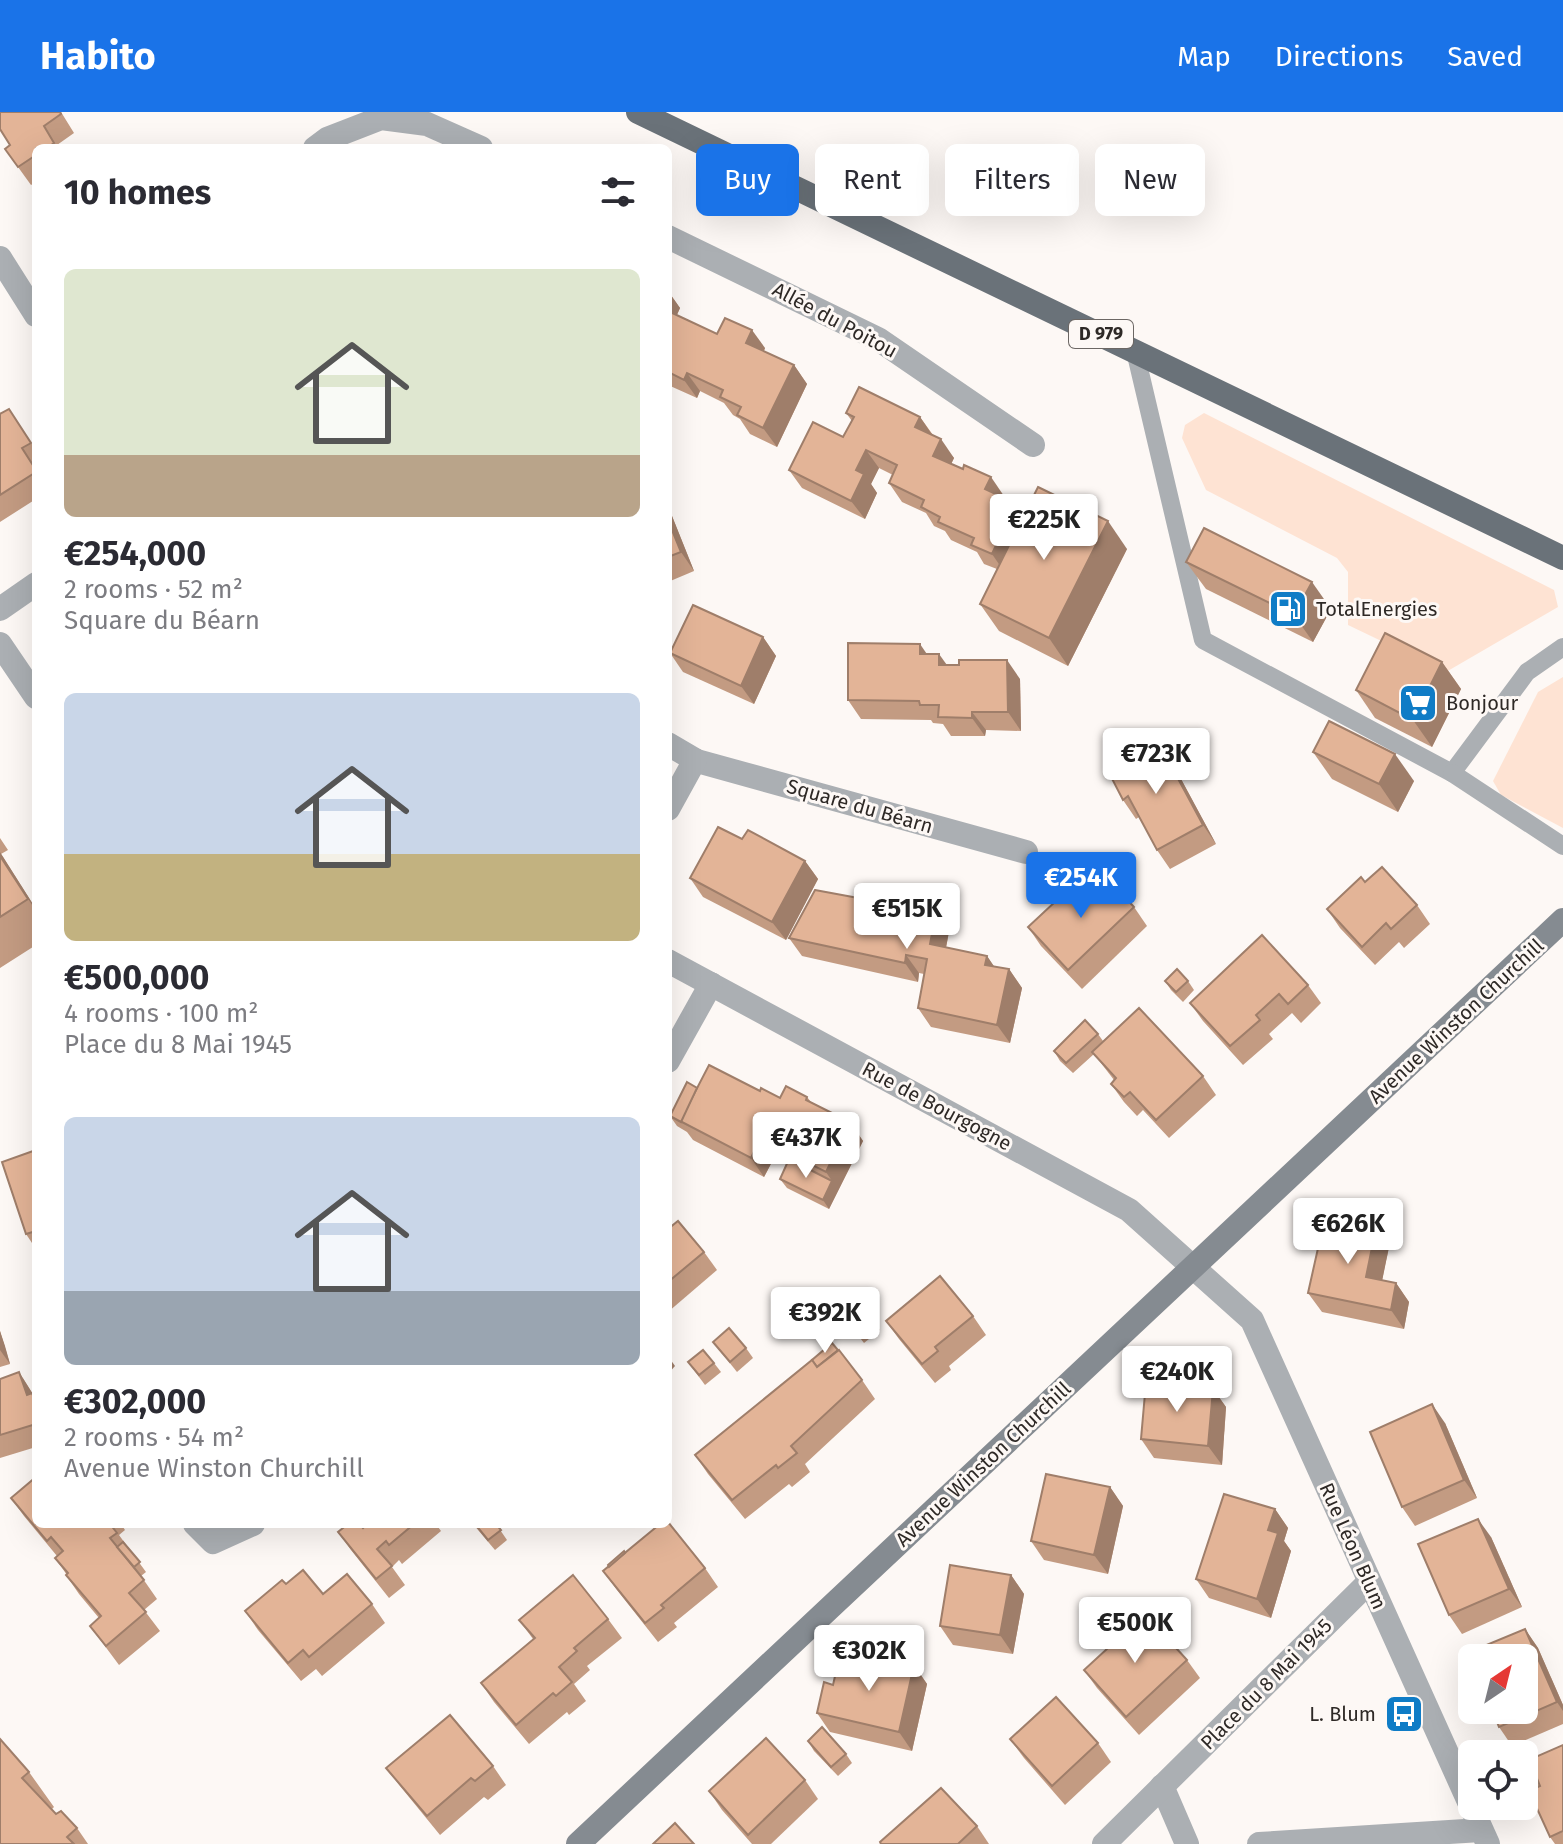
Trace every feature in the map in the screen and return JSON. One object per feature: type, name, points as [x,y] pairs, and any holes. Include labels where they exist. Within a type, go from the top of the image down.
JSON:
[{"type":"main road","name":"D 979","points":[[638,112],[1563,558]]},
{"type":"main road","name":"Avenue Winston Churchill","points":[[578,1844],[1563,920]]},
{"type":"street","points":[[320,144],[381,118],[427,124],[472,144]]},
{"type":"street","name":"Allée du Poitou","points":[[672,239],[878,339],[1033,445]]},
{"type":"street","points":[[0,258],[32,309]]},
{"type":"street","points":[[0,609],[32,587]]},
{"type":"street","points":[[0,644],[32,691]]},
{"type":"street","name":"Square du Béarn","points":[[672,746],[695,760],[1026,852]]},
{"type":"street","points":[[672,802],[695,760]]},
{"type":"street","name":"Rue de Bourgogne","points":[[672,963],[1129,1210],[1193,1267]]},
{"type":"street","points":[[672,1054],[711,984]]},
{"type":"street","name":"Rue Léon Blum","points":[[1193,1267],[1252,1320],[1484,1837]]},
{"type":"street","points":[[199,1528],[213,1542],[244,1528]]},
{"type":"street","name":"Place du 8 Mai 1945","points":[[1104,1844],[1369,1582]]},
{"type":"street","points":[[1162,1786],[1187,1844]]},
{"type":"street","points":[[1259,1844],[1484,1837]]},
{"type":"lane","points":[[1135,351],[1203,640],[1452,773],[1563,846]]},
{"type":"lane","points":[[1452,773],[1527,672],[1563,647]]},
{"type":"shaded area","points":[[1204,413],[1554,590],[1558,607],[1446,672],[1348,625],[1348,572],[1337,558],[1206,490],[1182,438],[1185,425]]},
{"type":"shaded area","points":[[1563,677],[1563,828],[1501,795],[1493,781],[1538,692]]},
{"type":"building","points":[[0,112],[61,114],[44,126],[54,143],[32,144],[32,158],[18,167],[5,149],[10,145],[0,129]]},
{"type":"building","points":[[672,313],[717,334],[725,318],[752,330],[746,343],[794,365],[763,428],[737,415],[741,407],[720,397],[723,390],[687,373],[684,380],[672,374]]},
{"type":"building","points":[[859,387],[920,417],[915,427],[941,439],[933,456],[991,477],[985,489],[1015,503],[992,554],[971,545],[974,538],[938,522],[940,517],[921,507],[924,500],[889,483],[897,465],[866,450],[856,470],[864,474],[851,501],[789,470],[813,422],[843,437],[854,417],[846,413]]},
{"type":"building","points":[[9,409],[31,443],[22,448],[32,464],[32,475],[0,495],[0,414]]},
{"type":"building","points":[[1038,487],[1108,521],[1049,638],[980,604]]},
{"type":"building","points":[[1204,528],[1312,582],[1294,615],[1186,562]]},
{"type":"building","points":[[672,530],[681,552],[672,555]]},
{"type":"building","points":[[693,605],[763,637],[741,686],[672,654]]},
{"type":"building","points":[[1385,633],[1442,662],[1413,720],[1356,690]]},
{"type":"building","points":[[848,643],[920,644],[920,654],[939,654],[939,665],[959,665],[959,660],[1007,660],[1008,712],[972,712],[972,718],[938,717],[939,705],[920,705],[919,701],[848,700]]},
{"type":"building","points":[[1329,721],[1395,754],[1379,784],[1313,752]]},
{"type":"building","points":[[1150,744],[1161,764],[1168,760],[1203,825],[1157,850],[1128,796],[1123,800],[1107,769]]},
{"type":"building","points":[[718,827],[742,839],[748,830],[805,861],[772,922],[690,878]]},
{"type":"building","points":[[0,856],[28,899],[0,917]]},
{"type":"building","points":[[1382,867],[1417,905],[1391,929],[1386,923],[1362,947],[1327,909],[1361,877],[1365,882]]},
{"type":"building","points":[[1102,872],[1134,907],[1068,970],[1028,927],[1071,887],[1078,895]]},
{"type":"building","points":[[815,890],[901,909],[903,901],[937,908],[930,944],[987,956],[985,965],[1009,969],[997,1025],[918,1008],[927,959],[906,955],[905,963],[789,938]]},
{"type":"building","points":[[1262,935],[1308,985],[1288,1004],[1279,994],[1256,1015],[1260,1020],[1230,1046],[1190,1003]]},
{"type":"building","points":[[1177,969],[1188,981],[1176,992],[1165,981]]},
{"type":"building","points":[[1139,1008],[1203,1076],[1156,1120],[1130,1092],[1124,1097],[1111,1084],[1116,1078],[1092,1052]]},
{"type":"building","points":[[1085,1020],[1098,1034],[1066,1063],[1054,1051]]},
{"type":"building","points":[[709,1065],[780,1098],[786,1086],[850,1122],[826,1172],[760,1139],[751,1158],[680,1121]]},
{"type":"building","points":[[687,1082],[697,1088],[681,1122],[672,1117]]},
{"type":"building","points":[[32,1151],[32,1232],[26,1234],[2,1162]]},
{"type":"building","points":[[789,1159],[832,1181],[823,1200],[780,1179]]},
{"type":"building","points":[[1325,1217],[1376,1228],[1366,1277],[1396,1283],[1391,1310],[1308,1293]]},
{"type":"building","points":[[678,1221],[704,1252],[672,1279],[672,1226]]},
{"type":"building","points":[[940,1276],[973,1316],[935,1347],[938,1351],[922,1364],[886,1321]]},
{"type":"building","points":[[854,1298],[873,1321],[857,1334],[839,1311]]},
{"type":"building","points":[[729,1328],[746,1348],[730,1362],[713,1342]]},
{"type":"building","points":[[832,1343],[838,1350],[817,1367],[812,1360]]},
{"type":"building","points":[[703,1350],[714,1363],[699,1375],[688,1362]]},
{"type":"building","points":[[839,1350],[862,1380],[791,1446],[797,1453],[778,1468],[776,1465],[732,1500],[695,1455],[812,1360],[817,1367]]},
{"type":"building","points":[[19,1372],[27,1395],[32,1393],[32,1425],[0,1435],[0,1379]]},
{"type":"building","points":[[1146,1382],[1213,1389],[1208,1446],[1141,1439]]},
{"type":"building","points":[[1432,1404],[1464,1480],[1402,1507],[1370,1432]]},
{"type":"building","points":[[1046,1474],[1110,1487],[1094,1555],[1031,1541]]},
{"type":"building","points":[[32,1480],[32,1523],[11,1498]]},
{"type":"building","points":[[1224,1494],[1275,1509],[1268,1530],[1278,1533],[1257,1599],[1196,1579]]},
{"type":"building","points":[[1478,1519],[1509,1589],[1449,1615],[1418,1544]]},
{"type":"building","points":[[672,1527],[705,1568],[661,1605],[664,1608],[645,1623],[603,1571],[655,1528]]},
{"type":"building","points":[[36,1528],[113,1528],[117,1533],[110,1538],[144,1580],[129,1593],[146,1612],[106,1646],[90,1626],[101,1616],[55,1558],[63,1551],[51,1537],[47,1541]]},
{"type":"building","points":[[343,1528],[409,1528],[389,1545],[386,1541],[377,1549],[392,1566],[376,1579],[338,1532]]},
{"type":"building","points":[[478,1528],[499,1528],[501,1530],[488,1540]]},
{"type":"building","points":[[123,1542],[140,1562],[134,1567],[117,1547]]},
{"type":"building","points":[[625,1553],[609,1567],[608,1565]]},
{"type":"building","points":[[950,1565],[1011,1575],[1000,1635],[940,1626]]},
{"type":"building","points":[[303,1570],[323,1594],[347,1574],[372,1604],[309,1657],[303,1650],[288,1663],[245,1611],[282,1580],[286,1584]]},
{"type":"building","points":[[573,1575],[608,1619],[574,1648],[577,1651],[559,1667],[572,1682],[556,1696],[553,1693],[516,1725],[481,1683],[535,1638],[519,1620]]},
{"type":"building","points":[[1145,1614],[1187,1660],[1126,1717],[1084,1670]]},
{"type":"building","points":[[1525,1629],[1532,1644],[1489,1644]]},
{"type":"building","points":[[857,1652],[914,1665],[899,1732],[817,1713],[824,1682],[833,1685],[836,1672],[850,1675]]},
{"type":"building","points":[[1538,1659],[1557,1702],[1538,1710]]},
{"type":"building","points":[[1056,1697],[1098,1743],[1052,1786],[1010,1739]]},
{"type":"building","points":[[450,1715],[493,1766],[475,1781],[471,1778],[427,1816],[386,1768]]},
{"type":"building","points":[[822,1727],[846,1754],[831,1767],[808,1741]]},
{"type":"building","points":[[766,1738],[805,1780],[748,1835],[709,1791]]},
{"type":"building","points":[[0,1739],[29,1772],[22,1778],[56,1814],[61,1811],[77,1828],[67,1837],[74,1844],[0,1844]]},
{"type":"building","points":[[1563,1745],[1563,1831],[1550,1837],[1538,1811],[1538,1756]]},
{"type":"building","points":[[941,1788],[977,1826],[958,1844],[881,1844],[880,1842]]},
{"type":"building","points":[[675,1823],[694,1844],[653,1844]]},
{"type":"place","name":"TotalEnergies","points":[[1288,609]]},
{"type":"place","name":"Bonjour","points":[[1418,703]]},
{"type":"place","name":"L. Blum","points":[[1404,1714]]}]
